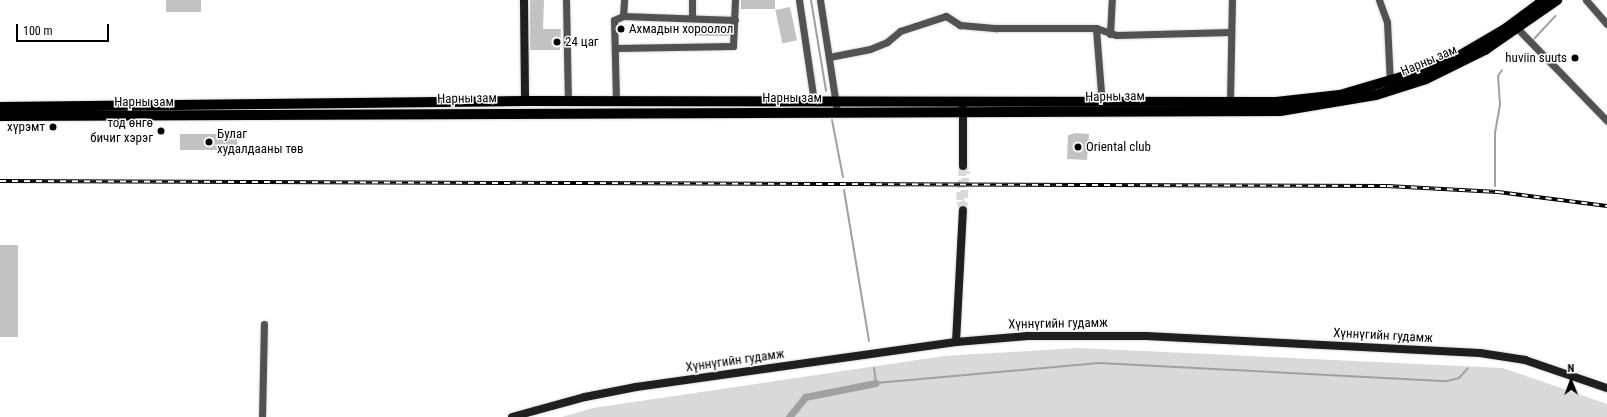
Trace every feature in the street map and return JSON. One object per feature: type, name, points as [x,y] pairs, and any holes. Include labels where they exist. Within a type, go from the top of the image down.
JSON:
[{"type":"main road","points":[[524,0],[525,101]]},
{"type":"main road","name":"Нарны зам","points":[[1102,106],[1230,101],[1276,102],[1340,95],[1390,83],[1457,57],[1505,29],[1544,0]]},
{"type":"main road","name":"Нарны зам","points":[[0,116],[836,106],[1102,106],[1280,111],[1342,102],[1426,79],[1486,50],[1518,29],[1557,0]]},
{"type":"main road","name":"Нарны зам","points":[[0,107],[525,101],[814,101],[836,106]]},
{"type":"main road","points":[[963,106],[964,166]]},
{"type":"main road","points":[[956,342],[963,210]]},
{"type":"main road","name":"Хүннүгийн гудамж","points":[[512,417],[610,392],[956,342],[1028,336],[1146,336],[1480,353],[1515,358],[1607,388]]},
{"type":"street","points":[[566,0],[568,101]]},
{"type":"street","points":[[623,16],[624,0]]},
{"type":"street","points":[[692,0],[692,18]]},
{"type":"street","points":[[616,48],[729,47],[734,44],[735,0]]},
{"type":"street","points":[[800,0],[814,101]]},
{"type":"street","points":[[820,0],[836,106]]},
{"type":"street","points":[[1110,34],[1112,0]]},
{"type":"street","points":[[1230,101],[1232,0]]},
{"type":"street","points":[[1379,0],[1387,22],[1390,83]]},
{"type":"street","points":[[1586,0],[1607,24]]},
{"type":"street","points":[[616,101],[616,48],[614,20],[623,16],[735,20]]},
{"type":"street","points":[[829,57],[870,49],[887,42],[900,31],[946,16],[956,24],[997,28],[1096,28],[1110,34],[1231,32]]},
{"type":"street","points":[[1096,28],[1102,106]]},
{"type":"street","points":[[1518,29],[1607,121]]},
{"type":"street","points":[[262,417],[264,324]]},
{"type":"shaded area","points":[[1079,348],[1503,368],[1607,404],[1607,417],[562,417],[593,408],[944,356]]},
{"type":"building","points":[[166,0],[201,0],[201,12],[166,12]]},
{"type":"building","points":[[530,0],[544,0],[543,29],[561,29],[560,50],[530,50]]},
{"type":"building","points":[[741,0],[775,0],[775,9],[741,9]]},
{"type":"building","points":[[790,7],[797,40],[782,43],[775,10]]},
{"type":"building","points":[[698,25],[729,25],[729,36],[698,36]]},
{"type":"building","name":"Oriental club","points":[[1076,133],[1089,134],[1087,160],[1067,159],[1068,135]]},
{"type":"building","name":"Булаг худалдааны төв","points":[[180,134],[237,134],[237,150],[180,150]]},
{"type":"building","points":[[0,245],[18,245],[18,337],[0,337]]},
{"type":"waterway","points":[[811,0],[826,91]]},
{"type":"waterway","points":[[1533,40],[1555,16]]},
{"type":"waterway","points":[[1495,186],[1495,133],[1500,104],[1498,76],[1502,70]]},
{"type":"waterway","points":[[832,120],[843,177]]},
{"type":"waterway","points":[[844,190],[869,341]]},
{"type":"waterway","points":[[874,368],[876,383],[1099,363],[1447,381],[1459,378],[1468,368]]},
{"type":"waterway","points":[[789,417],[805,397],[876,383]]},
{"type":"tunnel","points":[[963,166],[960,200],[963,209]]},
{"type":"tunnel","points":[[963,166],[966,171],[963,210]]},
{"type":"railway","points":[[0,181],[1387,186],[1498,192],[1607,206]]},
{"type":"place","name":"Ахмадын хороолол","points":[[621,29]]},
{"type":"place","name":"24 цаг","points":[[557,42]]},
{"type":"place","name":"huviin suuts","points":[[1575,58]]},
{"type":"place","name":"хүрэмт","points":[[53,127]]},
{"type":"place","name":"тод өнгө бичиг хэрэг","points":[[161,131]]},
{"type":"place","name":"Булаг худалдааны төв","points":[[209,142]]},
{"type":"place","name":"Oriental club","points":[[1078,147]]}]
